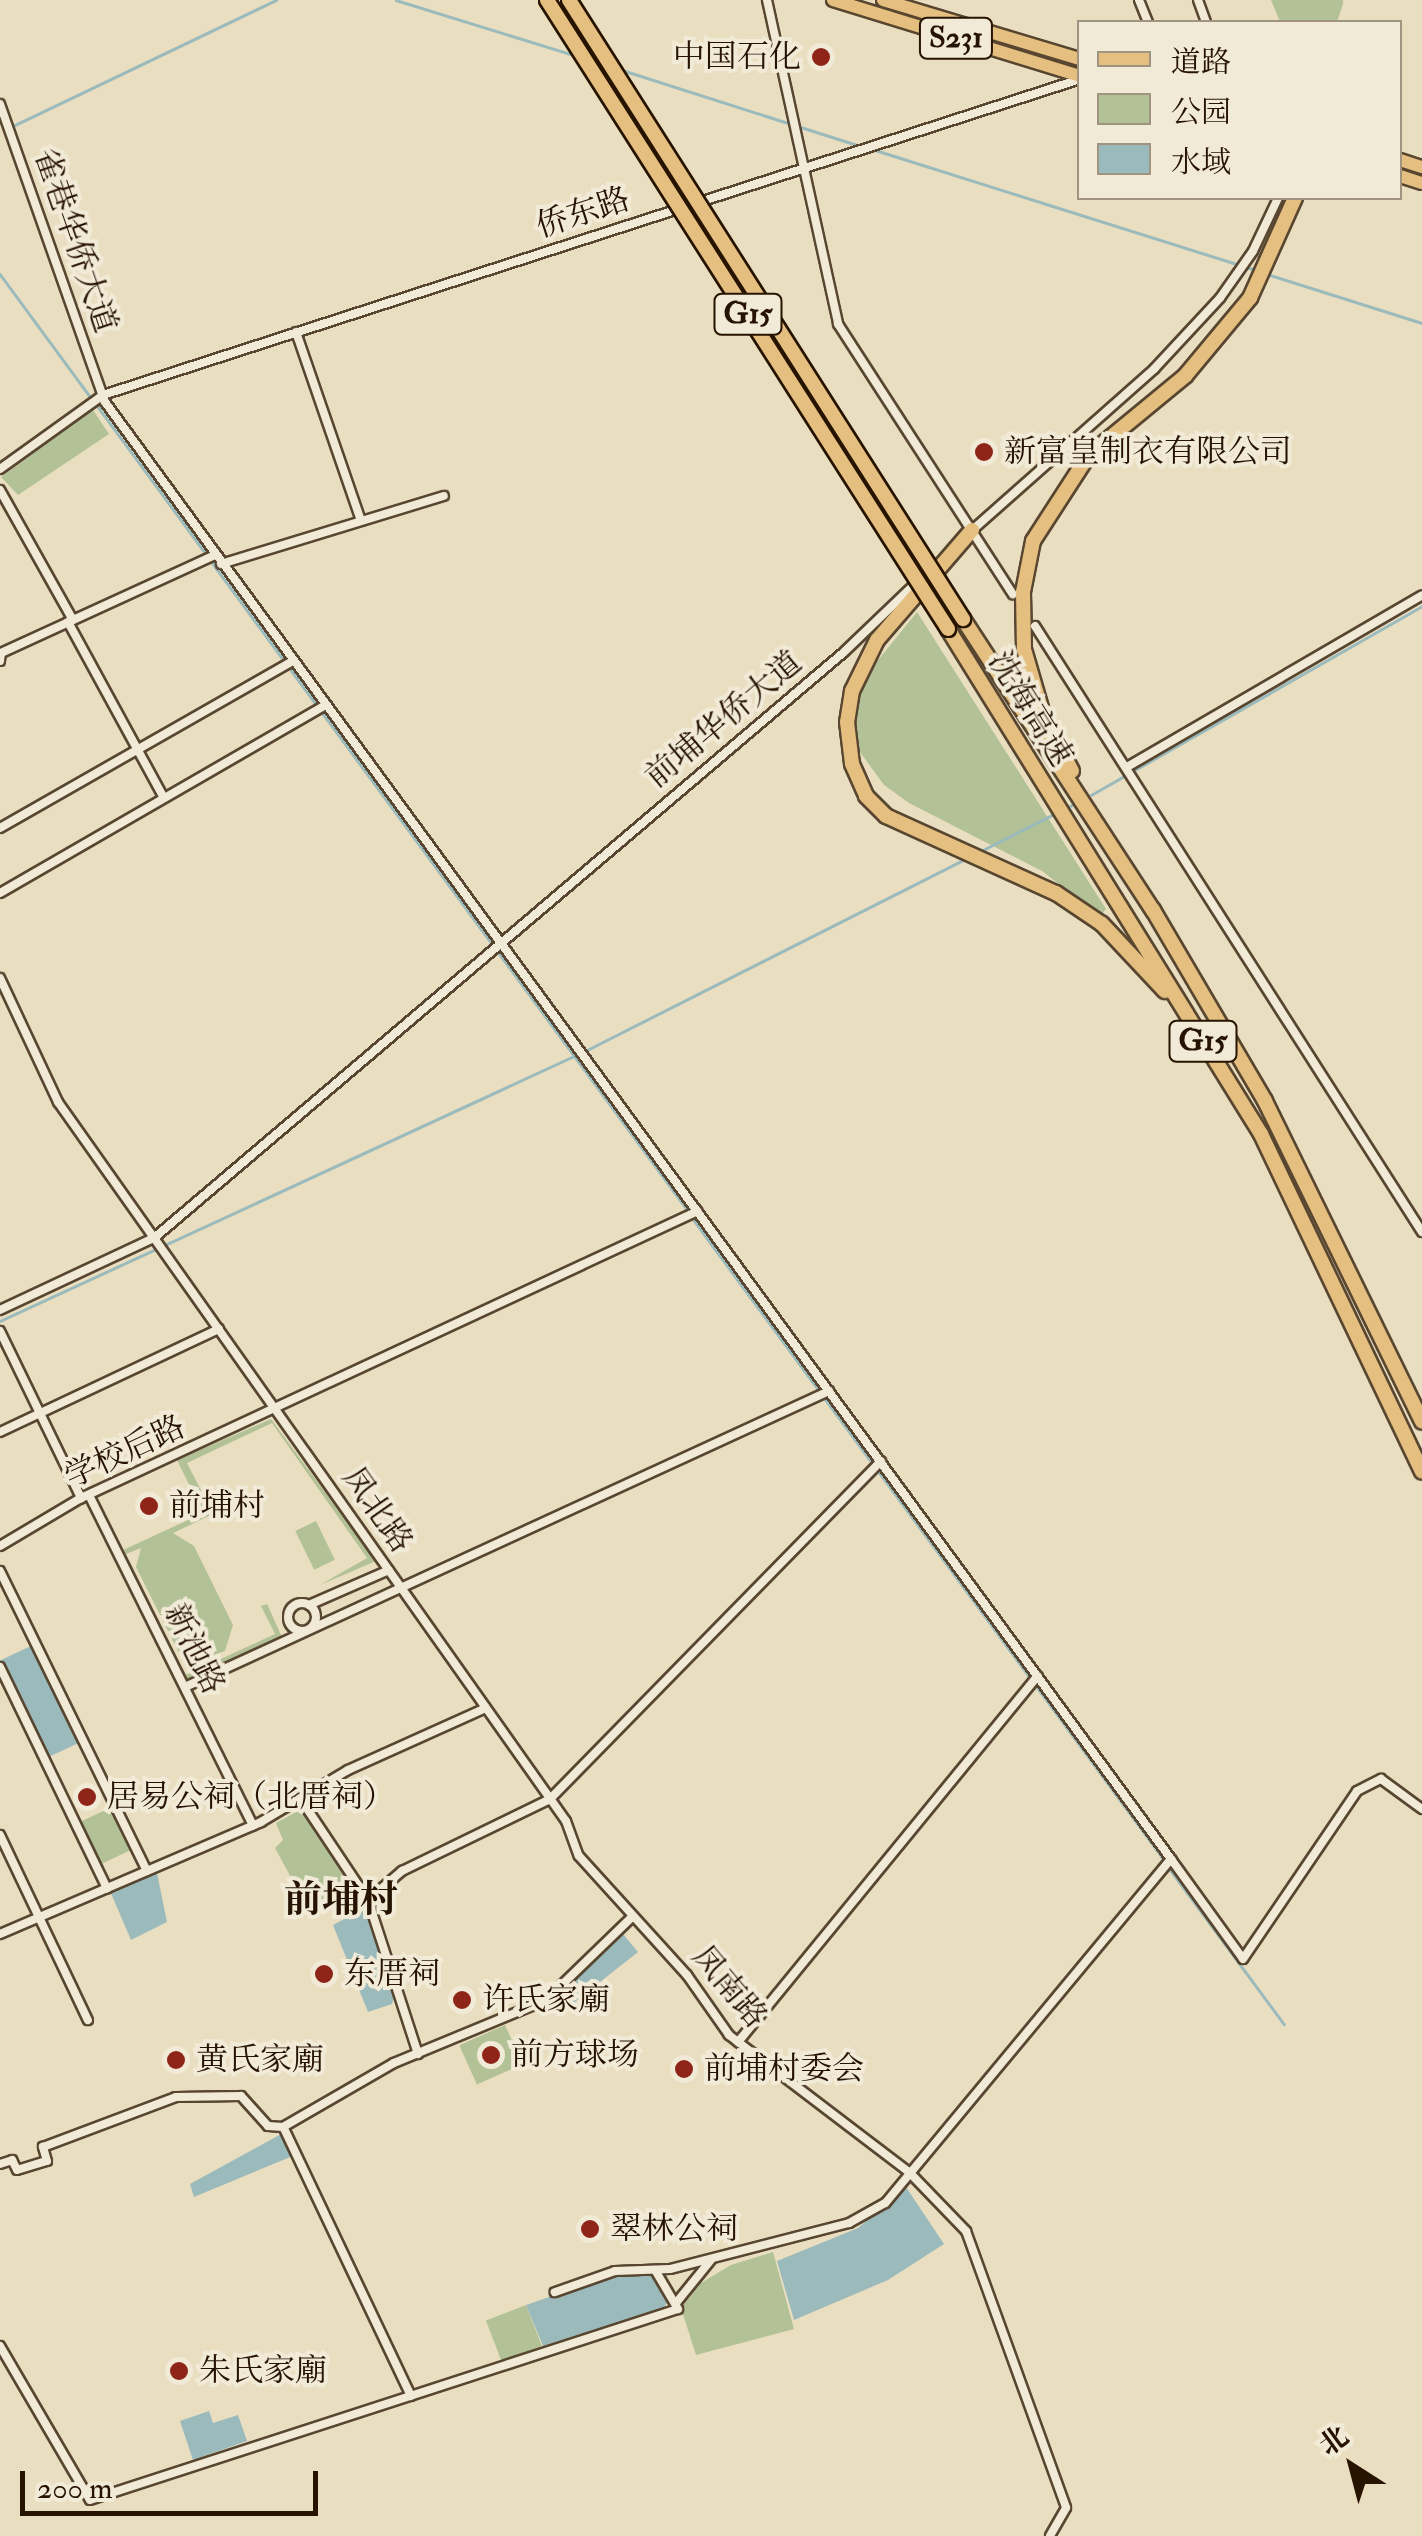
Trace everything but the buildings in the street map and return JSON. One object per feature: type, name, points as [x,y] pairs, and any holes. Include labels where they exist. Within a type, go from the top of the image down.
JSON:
[{"type":"highway","name":"沈海高速","points":[[547,0],[948,629],[1261,1134],[1422,1472]]},
{"type":"highway","name":"沈海高速","points":[[569,0],[1114,851],[1265,1100],[1422,1422]]},
{"type":"highway","points":[[1114,851],[1044,718],[1024,650],[1024,592],[1033,541],[1059,491],[1088,456],[1186,376],[1250,298],[1294,200]]},
{"type":"highway","points":[[972,530],[877,640],[852,691],[847,722],[852,764],[866,796],[908,830],[998,864],[1102,924],[1190,1019]]},
{"type":"main road","name":"S231","points":[[834,0],[1077,77]]},
{"type":"main road","name":"S231","points":[[883,0],[1077,58]]},
{"type":"street","points":[[767,0],[838,324],[1014,594]]},
{"type":"street","name":"侨东路","points":[[0,469],[97,399],[1077,79]]},
{"type":"street","name":"雀巷华侨大道","points":[[0,104],[97,399],[1034,1680],[1243,1959],[1357,1791],[1380,1779],[1422,1809]]},
{"type":"street","points":[[0,144],[10,131]]},
{"type":"street","name":"前埔华侨大道","points":[[0,1310],[158,1244],[496,945],[844,652],[972,530],[1154,369],[1242,266],[1277,200]]},
{"type":"street","points":[[296,332],[360,518]]},
{"type":"street","points":[[0,490],[164,798]]},
{"type":"street","points":[[221,564],[360,518],[444,496]]},
{"type":"street","points":[[0,662],[1,652],[210,556]]},
{"type":"street","points":[[1130,772],[1422,595]]},
{"type":"street","points":[[1035,626],[1422,1232]]},
{"type":"street","points":[[0,826],[288,663]]},
{"type":"street","points":[[0,892],[321,708]]},
{"type":"street","name":"凤北路","points":[[0,978],[58,1102],[550,1799]]},
{"type":"street","name":"学校后路","points":[[0,1546],[85,1497],[693,1214]]},
{"type":"street","points":[[0,1432],[218,1329]]},
{"type":"street","name":"新池路","points":[[0,1331],[253,1825]]},
{"type":"street","points":[[185,1687],[824,1393]]},
{"type":"street","points":[[368,1900],[402,1871],[550,1799],[877,1465]]},
{"type":"street","points":[[0,1570],[147,1871]]},
{"type":"street","points":[[309,1630],[294,1630],[288,1617],[294,1605],[309,1605],[388,1570]]},
{"type":"street","points":[[309,1605],[316,1618],[309,1630]]},
{"type":"street","points":[[0,1667],[107,1888]]},
{"type":"street","points":[[738,2042],[1034,1680]]},
{"type":"street","points":[[0,1934],[253,1825],[300,1798],[486,1708]]},
{"type":"street","points":[[300,1798],[368,1900],[418,2054]]},
{"type":"street","name":"凤南路","points":[[550,1799],[579,1856],[738,2042],[909,2172],[966,2232],[1066,2508],[1050,2536]]},
{"type":"street","points":[[0,1835],[88,2020]]},
{"type":"street","points":[[555,2292],[615,2271],[654,2270],[849,2223],[885,2203],[1169,1863]]},
{"type":"street","points":[[0,2164],[12,2160],[17,2170],[48,2161],[43,2147],[176,2097],[241,2096],[268,2126],[283,2127],[418,2054],[546,2000],[632,1918]]},
{"type":"street","points":[[283,2127],[411,2396]]},
{"type":"street","points":[[676,2302],[705,2264],[721,2253]]},
{"type":"street","points":[[0,2346],[90,2500],[678,2309],[654,2270]]},
{"type":"green space","points":[[1271,0],[1343,0],[1338,20],[1279,20]]},
{"type":"green space","points":[[93,410],[109,434],[18,495],[1,477]]},
{"type":"green space","points":[[917,612],[1106,909],[1100,916],[1042,871],[909,803],[884,785],[860,752],[852,725],[866,675]]},
{"type":"green space","points":[[271,1419],[376,1561],[320,1585],[367,1558],[272,1423],[187,1463],[213,1514],[173,1533],[194,1546],[233,1625],[225,1651],[196,1662],[178,1651],[136,1567],[141,1548],[126,1554],[186,1675],[275,1634],[261,1606],[267,1604],[282,1637],[183,1683],[119,1552],[203,1513],[177,1460]]},
{"type":"green space","points":[[316,1521],[335,1560],[314,1570],[295,1531]]},
{"type":"green space","points":[[112,1807],[132,1850],[100,1864],[80,1822]]},
{"type":"green space","points":[[300,1810],[365,1898],[345,1911],[336,1892],[307,1907],[275,1848],[283,1840],[276,1823]]},
{"type":"green space","name":"前方球场","points":[[505,2025],[522,2064],[477,2085],[459,2045]]},
{"type":"green space","points":[[773,2252],[794,2329],[696,2355],[681,2308],[701,2283],[731,2265]]},
{"type":"green space","points":[[526,2305],[542,2346],[502,2361],[486,2320]]},
{"type":"water","points":[[33,1645],[79,1743],[44,1759],[0,1664],[0,1660]]},
{"type":"water","points":[[157,1873],[167,1922],[131,1940],[110,1891]]},
{"type":"water","points":[[365,1908],[394,1997],[392,2004],[368,2012],[333,1925]]},
{"type":"water","points":[[623,1934],[638,1952],[557,2016],[548,2002]]},
{"type":"water","points":[[283,2133],[295,2155],[194,2197],[190,2184]]},
{"type":"water","points":[[906,2187],[944,2244],[888,2280],[794,2320],[777,2261],[858,2228]]},
{"type":"water","points":[[652,2273],[669,2300],[664,2307],[543,2346],[526,2305],[616,2274]]},
{"type":"water","points":[[209,2411],[213,2423],[238,2415],[247,2441],[193,2460],[180,2421]]},
{"type":"waterway","points":[[11,127],[276,0]]},
{"type":"waterway","points":[[396,0],[574,55]]},
{"type":"waterway","points":[[619,69],[864,147]]},
{"type":"waterway","points":[[872,149],[1255,270]]},
{"type":"waterway","points":[[0,274],[91,398]]},
{"type":"waterway","points":[[1270,275],[1422,323]]},
{"type":"waterway","points":[[96,404],[207,555]]},
{"type":"waterway","points":[[211,561],[689,1212]]},
{"type":"waterway","points":[[1091,795],[1422,606]]},
{"type":"waterway","points":[[981,851],[1052,815]]},
{"type":"waterway","points":[[587,1050],[965,859]]},
{"type":"waterway","points":[[165,1245],[576,1055]]},
{"type":"waterway","points":[[693,1219],[1165,1861]]},
{"type":"waterway","points":[[0,1321],[158,1248]]},
{"type":"waterway","points":[[1169,1868],[1284,2024]]},
{"type":"place","name":"中国石化","points":[[821,57]]},
{"type":"place","name":"新富皇制衣有限公司","points":[[984,452]]},
{"type":"place","name":"前埔村","points":[[149,1506]]},
{"type":"place","name":"居易公祠（北厝祠）","points":[[87,1797]]},
{"type":"place","name":"东厝祠","points":[[324,1974]]},
{"type":"place","name":"许氏家廟","points":[[462,2000]]},
{"type":"place","name":"前方球场","points":[[491,2055]]},
{"type":"place","name":"黄氏家廟","points":[[176,2060]]},
{"type":"place","name":"前埔村委会","points":[[684,2069]]},
{"type":"place","name":"翠林公祠","points":[[590,2229]]},
{"type":"place","name":"朱氏家廟","points":[[179,2371]]},
{"type":"district","name":"前埔村","points":[[341,1901]]}]
